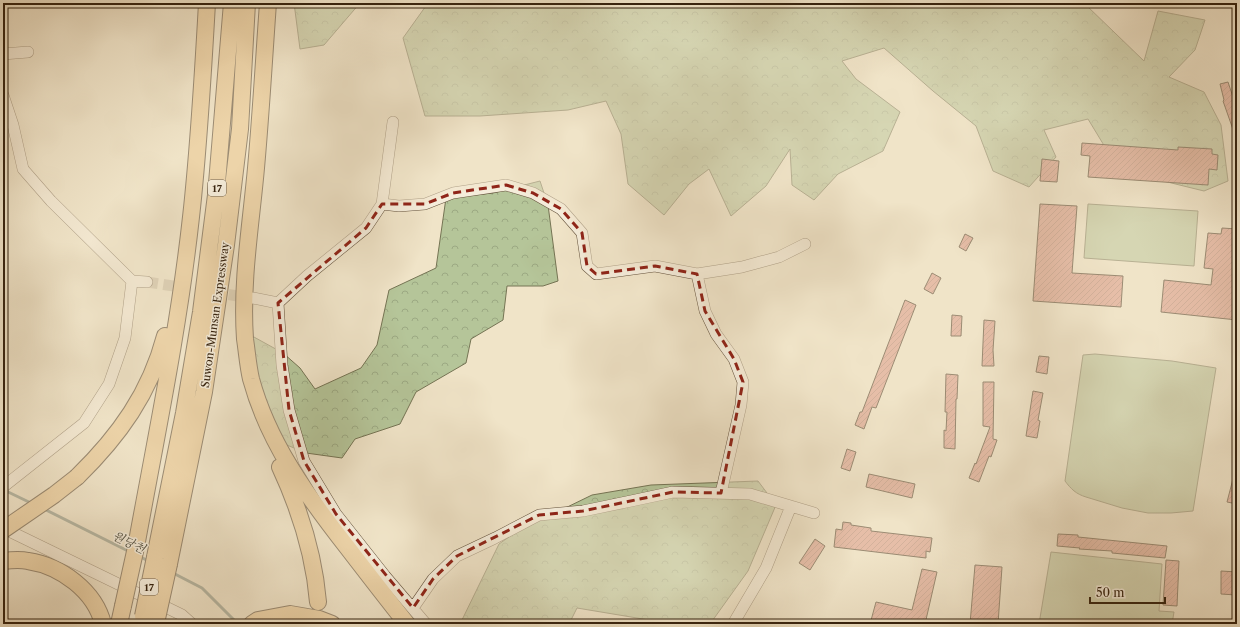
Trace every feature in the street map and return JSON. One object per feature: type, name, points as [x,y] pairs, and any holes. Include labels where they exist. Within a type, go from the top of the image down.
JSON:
[{"type":"highway","points":[[119,624],[136,547],[168,367],[191,217],[202,101],[207,3]]},
{"type":"highway","name":"Suwon-Munsan Expressway","points":[[162,560],[203,299],[216,195],[232,3]]},
{"type":"highway","name":"Suwon-Munsan Expressway","points":[[149,622],[162,560],[204,392],[225,253],[240,129],[248,3]]},
{"type":"highway","points":[[268,3],[256,168],[245,286],[244,322],[247,357],[253,393],[268,441],[299,512],[306,534],[313,560],[318,602]]},
{"type":"highway","points":[[3,529],[54,495],[77,477],[98,456],[132,412],[157,363],[170,318],[191,217]]},
{"type":"highway","points":[[251,378],[265,419],[276,442],[298,480],[321,514],[407,624]]},
{"type":"highway","points":[[3,561],[27,560],[54,569],[67,577],[91,597],[103,624]]},
{"type":"highway","points":[[255,622],[290,614],[320,619],[332,624]]},
{"type":"street","points":[[3,54],[28,52]]},
{"type":"street","points":[[3,95],[13,125],[23,169],[132,281],[147,282]]},
{"type":"street","points":[[278,303],[307,276],[366,228],[382,204],[393,122]]},
{"type":"street","points":[[382,204],[399,206],[425,204],[454,193],[506,185],[533,193],[561,209],[582,234],[587,266],[596,274],[655,266],[697,274],[742,267],[779,257],[805,244]]},
{"type":"street","points":[[697,274],[705,311],[716,334],[734,359],[742,382],[741,405],[721,493]]},
{"type":"street","points":[[3,487],[84,423],[109,384],[125,338],[132,281]]},
{"type":"street","points":[[253,298],[278,303]]},
{"type":"street","points":[[278,303],[282,365],[289,410],[304,461],[336,514],[385,576],[426,624]]},
{"type":"street","points":[[413,608],[434,579],[457,556],[538,515],[582,511],[673,492],[750,494],[814,513]]},
{"type":"street","points":[[733,624],[766,568],[791,506]]},
{"type":"street","points":[[3,529],[182,615],[192,624]]},
{"type":"highlighted area","points":[[506,185],[533,193],[561,209],[582,233],[587,266],[596,274],[655,266],[697,274],[705,311],[734,359],[743,382],[721,493],[673,492],[583,511],[539,515],[457,556],[433,579],[413,608],[336,514],[304,461],[289,410],[278,303],[366,228],[382,204],[425,204],[453,193]]},
{"type":"green space","points":[[294,3],[360,3],[324,45],[300,49]]},
{"type":"green space","points":[[428,3],[1075,3],[1086,5],[1144,61],[1158,11],[1205,20],[1195,50],[1169,77],[1204,92],[1221,125],[1228,181],[1204,191],[1147,177],[1108,152],[1088,119],[1044,130],[1056,157],[1029,187],[993,171],[976,126],[884,48],[842,61],[856,79],[900,112],[883,151],[838,174],[814,200],[792,185],[790,149],[766,186],[731,216],[709,169],[689,184],[664,215],[628,184],[621,134],[606,101],[568,110],[480,116],[425,116],[403,38]]},
{"type":"green space","points":[[540,181],[548,205],[558,281],[543,286],[507,286],[503,320],[471,339],[466,363],[416,392],[400,424],[355,439],[342,458],[306,453],[282,443],[265,407],[243,331],[283,353],[300,368],[315,389],[361,368],[377,345],[389,290],[436,268],[446,198],[493,193]]},
{"type":"green space","points":[[1088,204],[1198,211],[1194,266],[1084,258]]},
{"type":"green space","points":[[1095,354],[1172,361],[1216,368],[1193,511],[1148,513],[1122,508],[1079,494],[1065,481],[1083,355]]},
{"type":"green space","points":[[758,481],[776,505],[748,571],[710,624],[673,624],[577,608],[569,624],[460,624],[499,544],[516,532],[592,495],[651,485]]},
{"type":"green space","points":[[1051,552],[1162,564],[1159,611],[1174,612],[1172,624],[1039,624]]},
{"type":"building","points":[[1228,82],[1233,97],[1237,96],[1237,138],[1223,101],[1220,84]]},
{"type":"building","points":[[1082,143],[1178,150],[1178,147],[1212,149],[1212,154],[1218,155],[1217,170],[1209,169],[1208,185],[1088,177],[1090,156],[1081,155]]},
{"type":"building","points":[[1042,159],[1059,161],[1057,182],[1040,181]]},
{"type":"building","points":[[1040,204],[1077,206],[1072,273],[1123,276],[1121,307],[1033,301]]},
{"type":"building","points":[[1222,228],[1237,229],[1237,320],[1161,312],[1164,280],[1211,285],[1213,269],[1204,268],[1208,233],[1221,234]]},
{"type":"building","points":[[965,234],[973,238],[966,251],[959,247]]},
{"type":"building","points":[[932,273],[941,278],[933,294],[924,289]]},
{"type":"building","points":[[905,300],[916,305],[876,408],[872,407],[864,429],[855,425],[860,412],[862,412]]},
{"type":"building","points":[[952,315],[962,316],[961,336],[951,336]]},
{"type":"building","points":[[984,320],[995,321],[993,350],[994,366],[982,366]]},
{"type":"building","points":[[1039,356],[1049,357],[1047,374],[1036,372]]},
{"type":"building","points":[[946,374],[958,375],[955,449],[944,448],[944,430],[946,431],[947,412],[945,412]]},
{"type":"building","points":[[983,382],[994,382],[993,439],[997,440],[979,482],[969,478],[990,427],[983,426]]},
{"type":"building","points":[[1033,391],[1043,393],[1038,420],[1040,421],[1037,438],[1026,436]]},
{"type":"building","points":[[847,449],[856,452],[850,471],[841,468]]},
{"type":"building","points":[[869,474],[915,484],[912,498],[866,487]]},
{"type":"building","points":[[1234,475],[1237,475],[1237,504],[1227,502]]},
{"type":"building","points":[[843,522],[851,523],[851,525],[871,528],[871,531],[932,538],[930,552],[926,551],[926,558],[834,547],[836,529],[842,530]]},
{"type":"building","points":[[1058,534],[1167,546],[1165,558],[1057,546]]},
{"type":"building","points":[[815,539],[825,546],[810,570],[799,563]]},
{"type":"building","points":[[1166,560],[1179,561],[1177,606],[1163,605]]},
{"type":"building","points":[[975,565],[1002,567],[998,624],[970,624]]},
{"type":"building","points":[[922,569],[937,572],[925,624],[870,624],[876,602],[912,610]]},
{"type":"building","points":[[1221,571],[1237,572],[1236,595],[1221,594]]},
{"type":"waterway","name":"원당천","points":[[4,490],[33,504]]},
{"type":"waterway","name":"원당천","points":[[44,509],[130,552]]},
{"type":"waterway","name":"원당천","points":[[139,556],[150,562]]},
{"type":"waterway","name":"원당천","points":[[173,573],[202,588],[238,624]]},
{"type":"tunnel","points":[[147,282],[251,298]]}]
